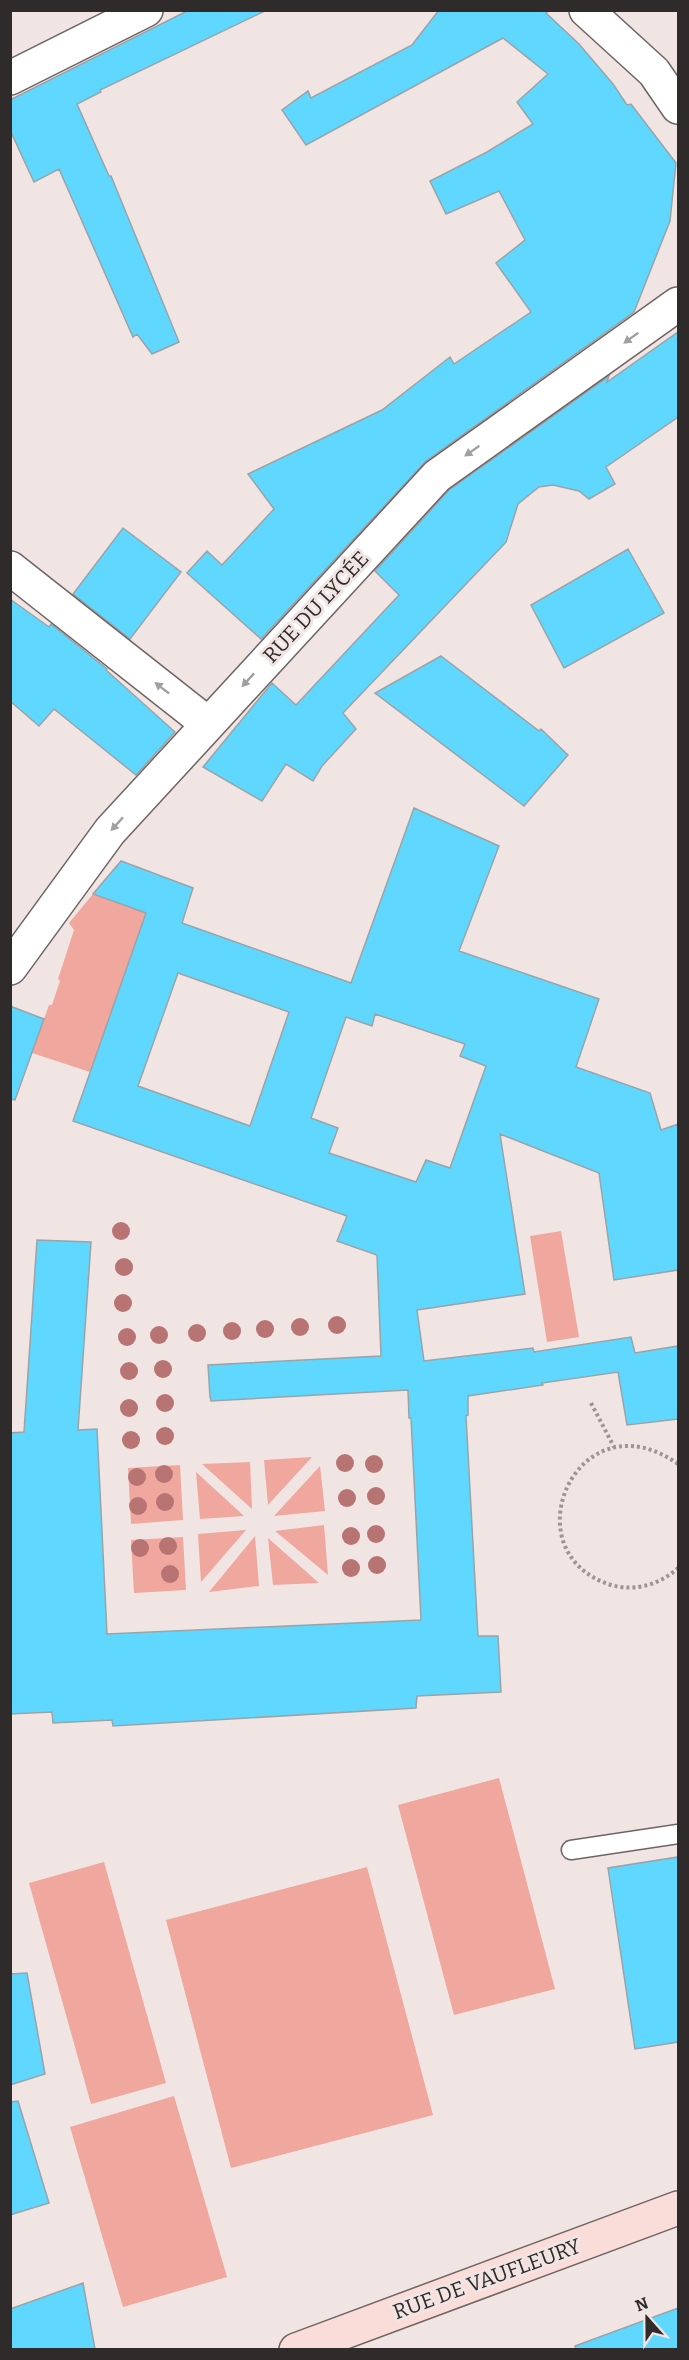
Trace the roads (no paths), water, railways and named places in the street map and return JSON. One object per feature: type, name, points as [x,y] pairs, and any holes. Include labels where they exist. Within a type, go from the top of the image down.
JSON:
[{"type":"street","points":[[10,78],[146,10]]},
{"type":"street","points":[[586,10],[654,72],[678,107]]},
{"type":"street","name":"RUE DU LYCÉE","points":[[10,968],[111,831],[437,476],[678,304]]},
{"type":"street","points":[[10,568],[208,724]]},
{"type":"street","name":"RUE DE VAUFLEURY","points":[[296,2349],[678,2208]]},
{"type":"lane","points":[[571,1850],[678,1834]]}]
